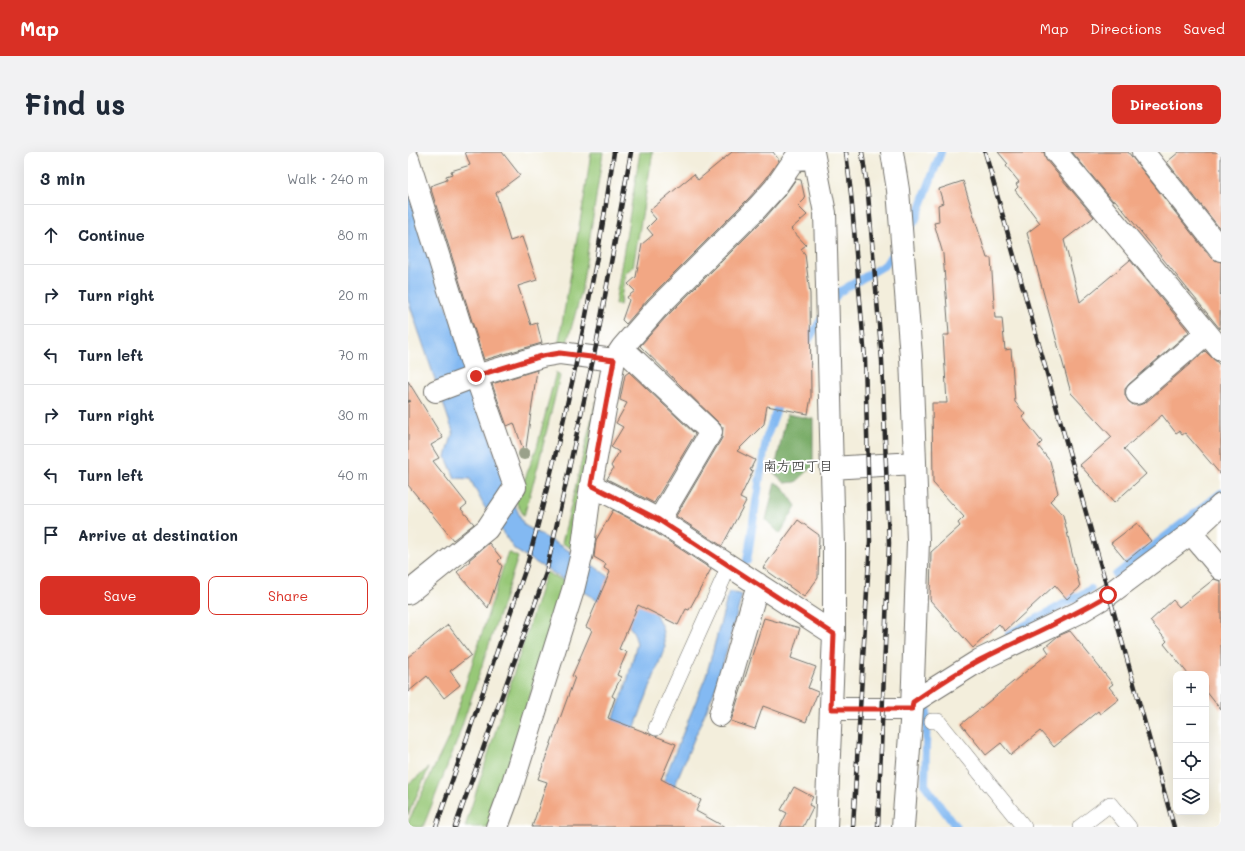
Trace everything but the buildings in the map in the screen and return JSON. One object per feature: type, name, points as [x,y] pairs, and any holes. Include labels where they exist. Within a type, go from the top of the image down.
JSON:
[{"type":"street","points":[[892,152],[898,190],[911,357],[918,540],[912,705],[903,827]]},
{"type":"street","points":[[1056,152],[1221,350]]},
{"type":"street","points":[[1143,152],[1221,250]]},
{"type":"street","points":[[497,827],[510,792],[573,590],[582,552],[591,485],[618,354],[657,308],[758,208],[802,155],[825,212],[834,634],[826,827]]},
{"type":"street","points":[[408,159],[474,376],[515,487],[492,522],[476,540],[408,593]]},
{"type":"street","points":[[1137,393],[1207,333]]},
{"type":"street","points":[[437,391],[474,376],[542,356],[560,353],[618,354],[711,432],[659,520]]},
{"type":"street","points":[[831,468],[915,463]]},
{"type":"street","points":[[591,485],[659,520],[834,634]]},
{"type":"street","points":[[831,709],[912,705],[980,660],[1078,613],[1108,595],[1191,532],[1221,505]]},
{"type":"street","points":[[1191,532],[1221,569]]},
{"type":"street","points":[[720,715],[758,584]]},
{"type":"lane","points":[[656,728],[728,566]]},
{"type":"lane","points":[[932,721],[938,721],[1024,827]]},
{"type":"lane","points":[[1080,827],[1110,804],[1129,827]]},
{"type":"green space","points":[[591,152],[603,152],[581,294],[567,343],[558,346],[585,193]]},
{"type":"green space","points":[[640,152],[653,152],[633,267],[625,273],[620,305],[615,304]]},
{"type":"green space","points":[[556,372],[560,376],[524,516],[516,502],[537,447]]},
{"type":"green space","points":[[596,401],[575,550],[562,543]]},
{"type":"green space","points":[[787,414],[813,419],[813,466],[796,482],[785,483],[774,473]]},
{"type":"green space","points":[[775,482],[783,487],[796,506],[780,534],[766,520]]},
{"type":"green space","points":[[508,552],[518,557],[457,741],[423,827],[408,827],[408,822],[448,739]]},
{"type":"green space","points":[[546,572],[566,582],[489,827],[465,827]]},
{"type":"green space","points":[[429,768],[408,815],[408,784]]},
{"type":"water","points":[[408,188],[506,486],[524,525],[587,561],[640,599],[654,611],[662,627],[665,647],[607,801],[589,779],[625,689],[637,643],[633,631],[623,619],[588,594],[515,550],[484,506],[470,479],[455,478],[446,457],[453,432],[408,300]]},
{"type":"water","points":[[729,591],[742,595],[718,682],[657,827],[645,827],[706,676]]},
{"type":"waterway","points":[[907,233],[916,219],[941,152]]},
{"type":"waterway","points":[[832,302],[839,292],[885,265],[898,246]]},
{"type":"waterway","points":[[805,346],[822,318]]},
{"type":"waterway","points":[[747,561],[766,439],[781,398]]},
{"type":"waterway","points":[[1116,575],[1221,493]]},
{"type":"waterway","points":[[1009,634],[1091,589]]},
{"type":"waterway","points":[[927,709],[925,785],[956,827]]},
{"type":"railway","points":[[436,827],[527,565],[541,514],[577,360],[597,256],[614,152]]},
{"type":"railway","points":[[455,827],[546,573],[596,346],[631,152]]},
{"type":"railway","points":[[846,152],[865,359],[870,541],[853,827]]},
{"type":"railway","points":[[862,152],[868,194],[882,360],[889,543],[878,827]]},
{"type":"railway","points":[[985,152],[1174,827]]},
{"type":"district","name":"南方四丁目","points":[[798,466]]},
{"type":"route","points":[[476,376],[542,356],[560,353],[614,360],[591,485],[659,520],[834,634],[831,709],[912,709],[913,702],[952,676],[980,660],[1078,613],[1108,595]]}]
